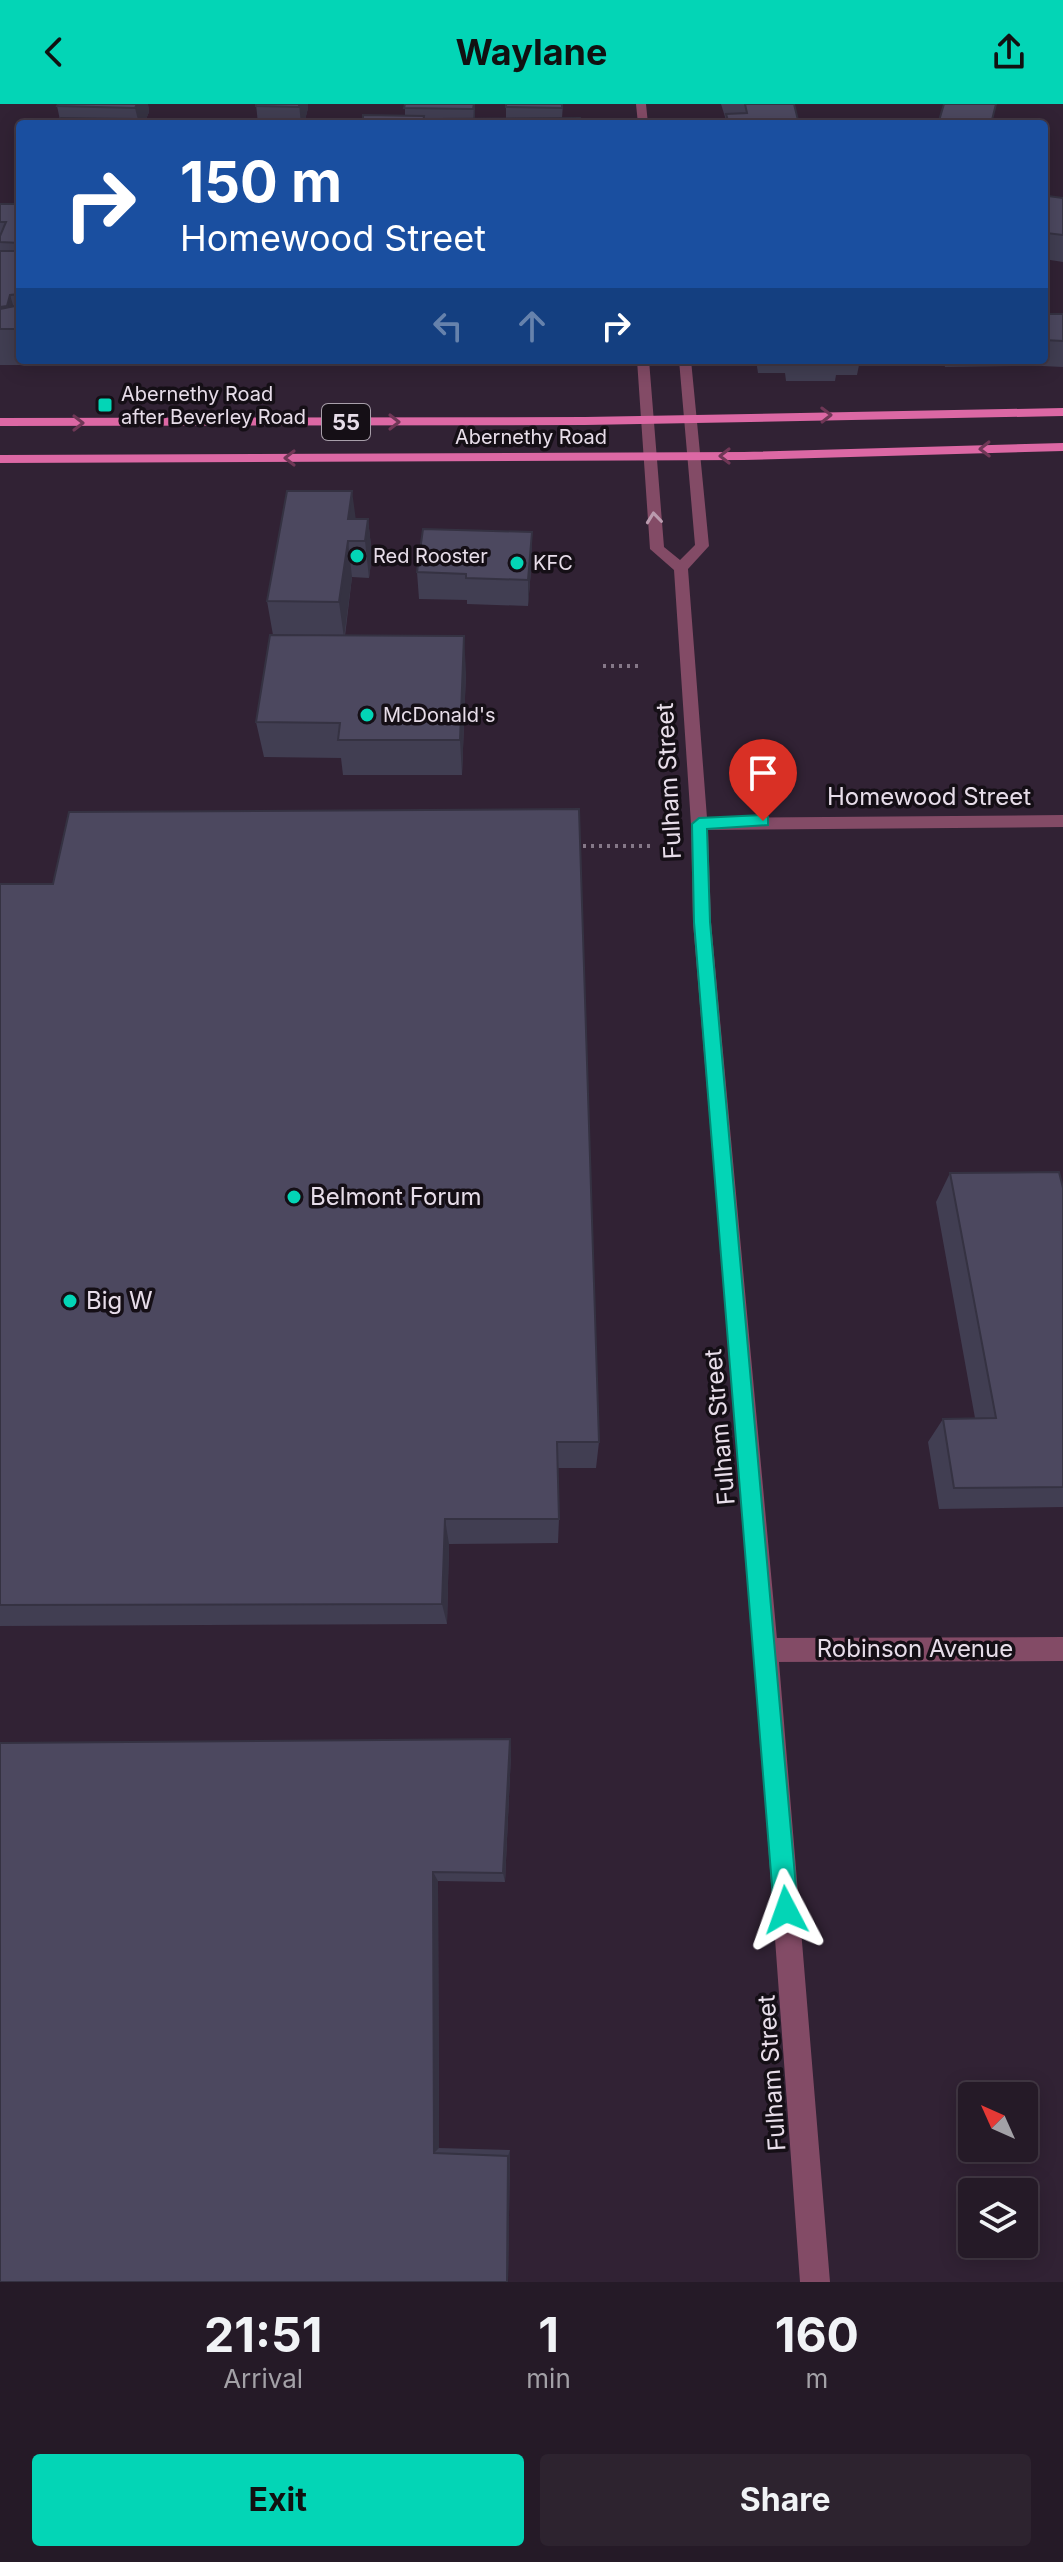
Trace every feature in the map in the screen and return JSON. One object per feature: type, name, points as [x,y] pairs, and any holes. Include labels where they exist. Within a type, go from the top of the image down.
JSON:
[{"type":"main road","name":"Abernethy Road","points":[[0,422],[645,419],[1063,412]]},
{"type":"main road","name":"Abernethy Road","points":[[0,459],[648,457],[1063,447]]},
{"type":"street","points":[[643,364],[657,549],[681,568],[702,546],[685,364]]},
{"type":"street","name":"Fulham Street","points":[[681,568],[699,824],[703,938],[766,1650],[815,2282]]},
{"type":"street","name":"Homewood Street","points":[[699,824],[763,821],[1063,821]]},
{"type":"street","name":"Robinson Avenue","points":[[766,1650],[1063,1649]]},
{"type":"path","points":[[603,666],[638,666]]},
{"type":"path","points":[[573,846],[652,846]]},
{"type":"building","points":[[58,104],[137,104],[135,108]]},
{"type":"building","points":[[299,104],[299,107],[256,106]]},
{"type":"building","points":[[405,104],[474,104],[473,109],[404,108]]},
{"type":"building","points":[[506,104],[562,104],[562,108],[506,107]]},
{"type":"building","points":[[745,104],[794,104],[798,120],[728,120],[726,114],[747,113]]},
{"type":"building","points":[[944,104],[996,104],[992,120],[939,120]]},
{"type":"building","points":[[363,115],[424,116],[424,120],[363,120]]},
{"type":"building","points":[[61,118],[132,119],[132,120]]},
{"type":"building","points":[[580,118],[580,120],[440,120]]},
{"type":"building","points":[[1048,196],[1063,198],[1063,235],[1048,233]]},
{"type":"building","points":[[0,204],[16,204],[16,243],[0,242],[6,222],[0,222]]},
{"type":"building","points":[[0,251],[16,251],[16,294],[10,295],[7,306],[0,307]]},
{"type":"building","points":[[16,306],[16,329],[0,329],[0,309]]},
{"type":"building","points":[[1048,314],[1063,314],[1063,341],[1048,340]]},
{"type":"building","points":[[287,491],[352,491],[348,519],[368,519],[365,541],[348,541],[339,602],[267,601]]},
{"type":"building","points":[[423,529],[532,532],[528,580],[466,578],[466,574],[417,572]]},
{"type":"building","name":"McDonald's","points":[[270,635],[464,636],[460,740],[338,740],[340,723],[256,722]]},
{"type":"building","name":"Belmont Forum","points":[[579,809],[599,1442],[557,1442],[559,1519],[445,1519],[442,1604],[0,1605],[0,884],[53,884],[69,812]]},
{"type":"building","points":[[1059,1172],[1063,1188],[1063,1487],[954,1488],[943,1419],[996,1418],[950,1173]]},
{"type":"building","points":[[510,1739],[503,1873],[433,1872],[434,2153],[508,2156],[507,2282],[0,2282],[0,1743]]},
{"type":"place","name":"Abernethy Road after Beverley Road","points":[[105,405]]},
{"type":"place","name":"Red Rooster","points":[[357,556]]},
{"type":"place","name":"KFC","points":[[517,563]]},
{"type":"place","name":"McDonald's","points":[[367,715]]},
{"type":"place","name":"Belmont Forum","points":[[294,1197]]},
{"type":"place","name":"Big W","points":[[70,1301]]},
{"type":"route","points":[[763,821],[699,824],[702,922],[786,1910]]}]
